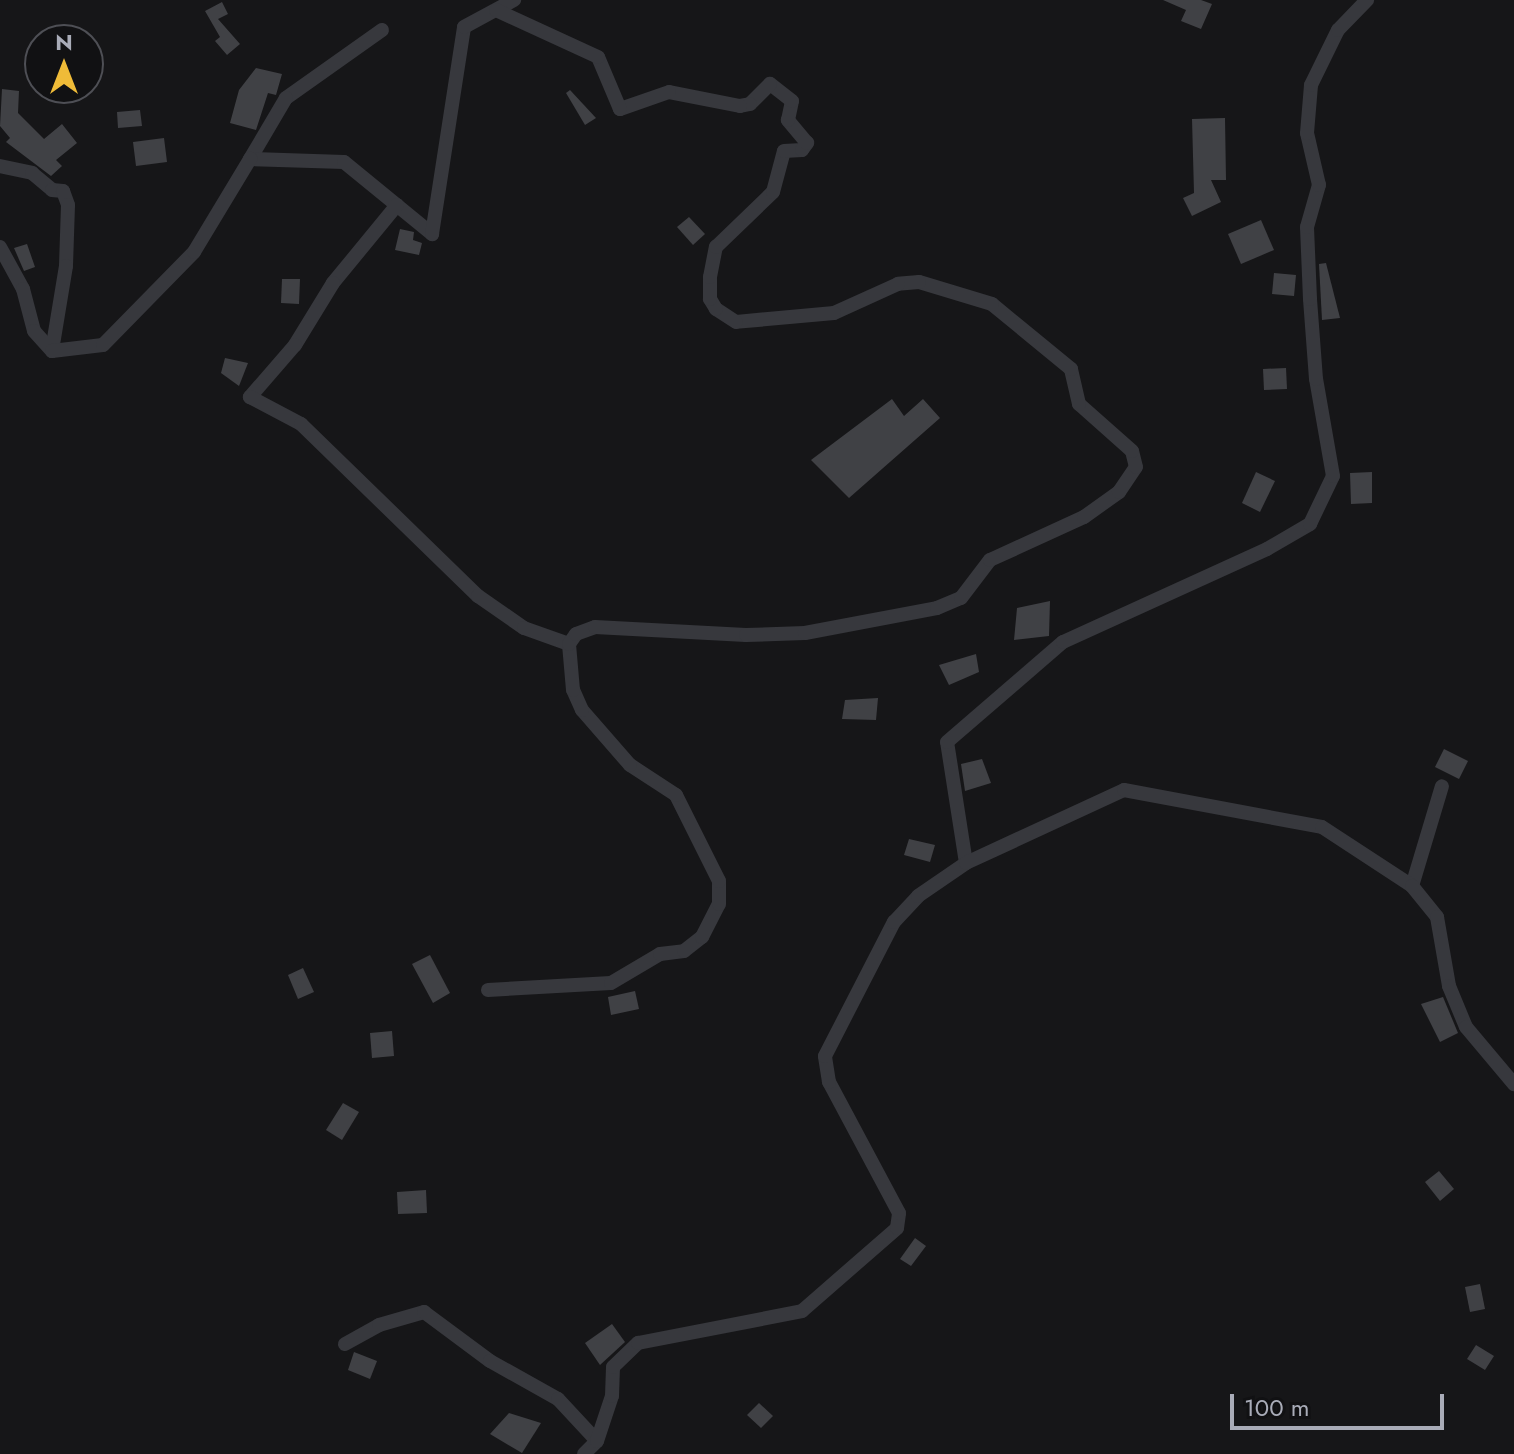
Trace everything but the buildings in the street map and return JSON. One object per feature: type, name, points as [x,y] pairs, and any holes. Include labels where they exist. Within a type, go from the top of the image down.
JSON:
[{"type":"street","points":[[250,159],[344,162],[432,234],[464,27],[514,0]]},
{"type":"street","points":[[966,863],[947,742],[1063,642],[1267,549],[1310,524],[1333,476],[1316,379],[1307,227],[1319,185],[1307,133],[1311,85],[1338,30],[1367,0]]},
{"type":"street","points":[[488,990],[611,983],[660,954],[684,951],[702,937],[719,904],[719,881],[676,795],[630,765],[582,710],[573,690],[569,644],[576,634],[595,627],[746,635],[805,633],[937,608],[961,598],[990,560],[1084,517],[1119,492],[1136,467],[1132,451],[1079,404],[1071,369],[992,304],[919,282],[898,284],[834,313],[736,322],[716,309],[710,299],[710,277],[716,247],[773,192],[784,151],[802,150],[807,143],[788,120],[792,101],[770,84],[750,104],[740,106],[669,92],[620,109],[598,57],[496,10]]},
{"type":"street","points":[[52,351],[103,345],[194,252],[286,98],[382,30]]},
{"type":"street","points":[[0,166],[32,173],[52,190],[63,191],[68,205],[66,266],[52,351]]},
{"type":"street","points":[[397,205],[333,283],[295,345],[250,397],[301,424],[478,596],[524,628],[569,644]]},
{"type":"street","points":[[0,247],[23,289],[34,331],[52,351]]},
{"type":"street","points":[[1412,886],[1442,786]]},
{"type":"street","points":[[584,1454],[597,1441],[612,1396],[613,1367],[638,1343],[802,1311],[897,1228],[899,1213],[829,1082],[825,1056],[894,922],[918,896],[966,863],[1124,790],[1322,827],[1412,886],[1437,917],[1449,986],[1466,1027],[1514,1084]]},
{"type":"street","points":[[345,1344],[379,1325],[424,1312],[490,1361],[558,1399],[597,1441]]}]
